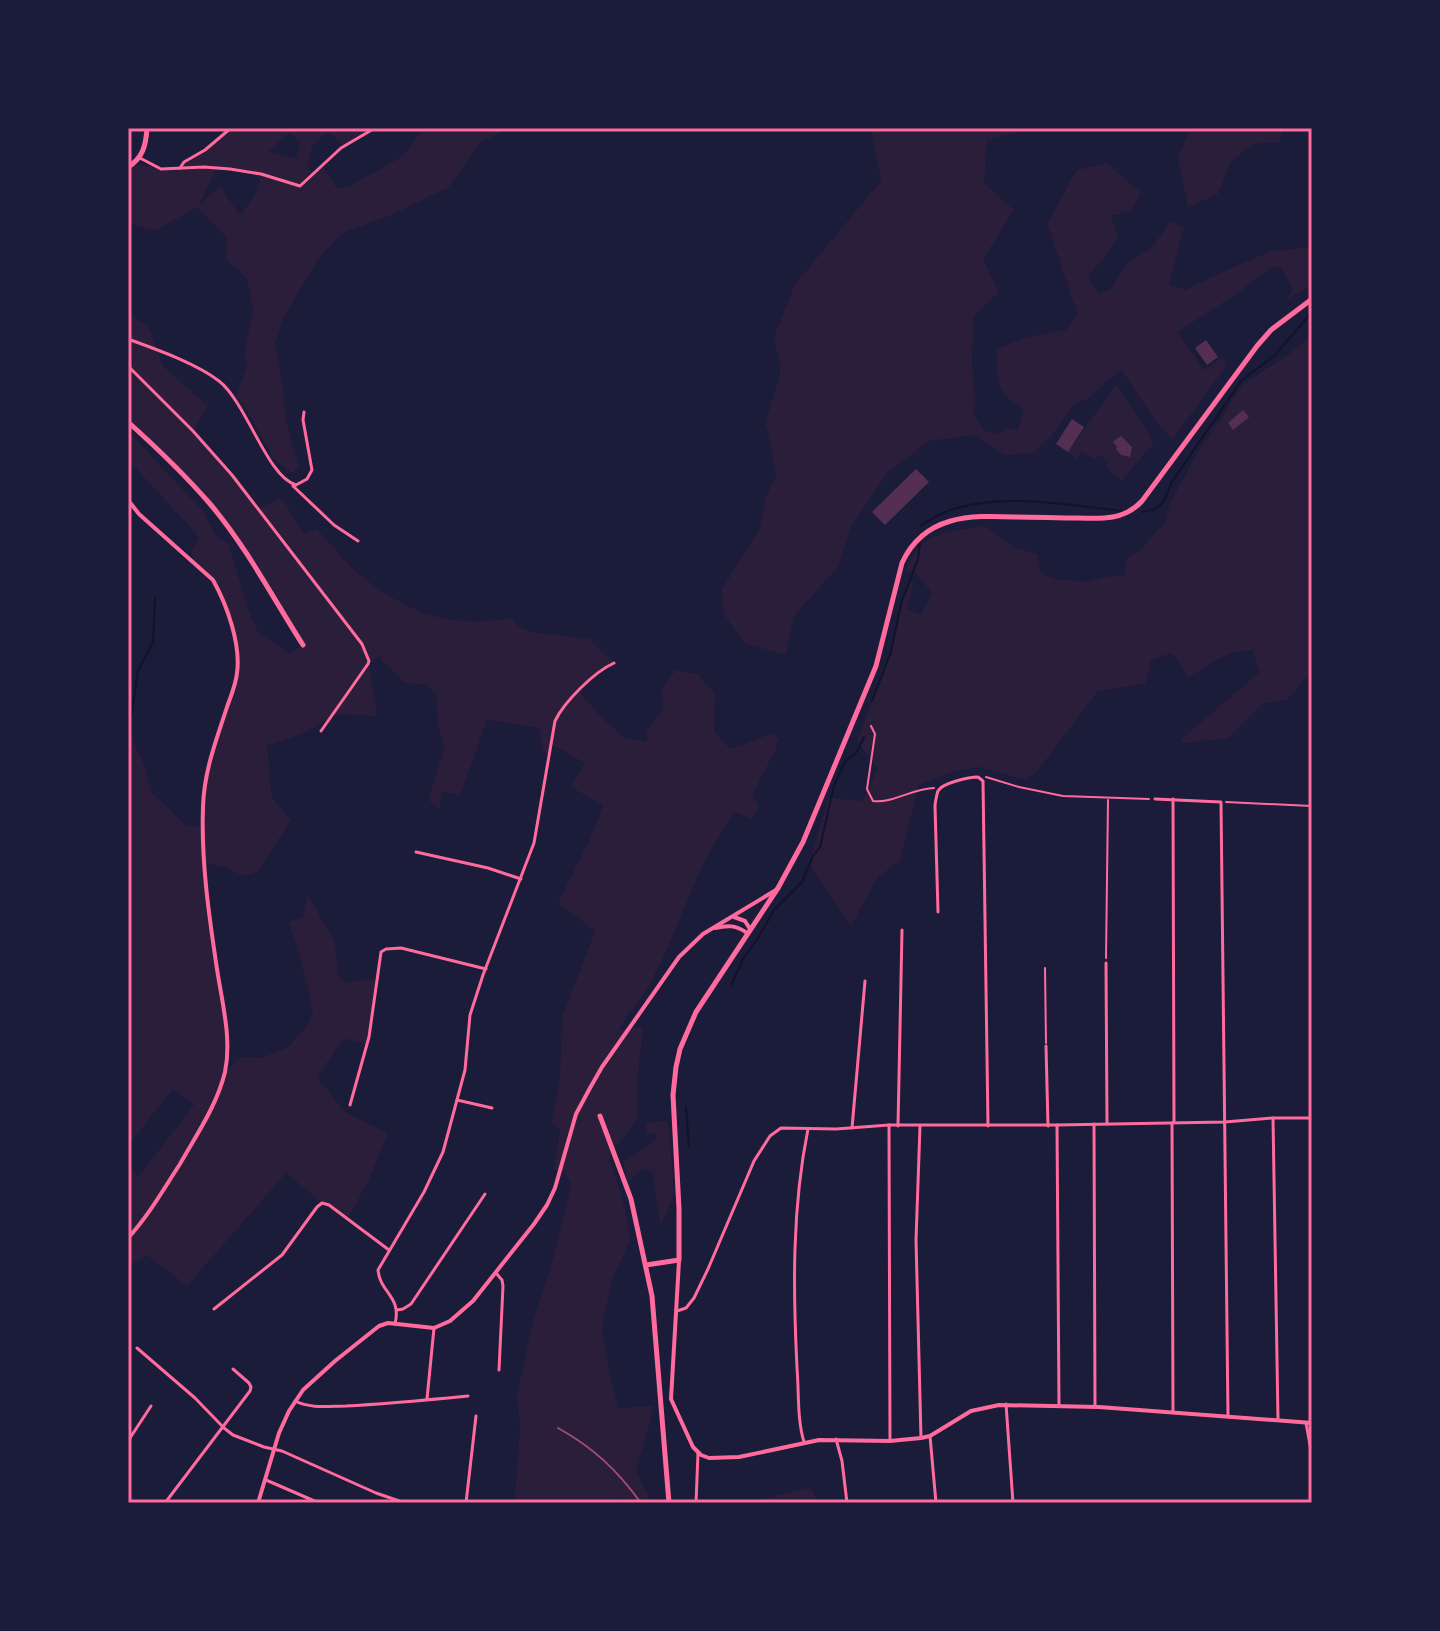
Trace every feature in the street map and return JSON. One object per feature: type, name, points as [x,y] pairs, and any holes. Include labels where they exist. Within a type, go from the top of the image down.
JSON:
[{"type":"main road","points":[[128,167],[140,158],[147,128]]},
{"type":"main road","points":[[646,1265],[679,1260],[673,1111],[676,1067],[684,1038],[696,1012],[778,888],[803,842],[873,675],[902,563],[910,547],[931,529],[965,517],[1096,519],[1130,512],[1142,501],[1257,346],[1280,323],[1312,299]]},
{"type":"main road","points":[[128,422],[212,506],[250,559],[303,645]]},
{"type":"main road","points":[[600,1116],[631,1199],[655,1315],[669,1503]]},
{"type":"street","points":[[180,168],[231,128]]},
{"type":"street","points":[[140,158],[161,169],[230,169],[261,174],[300,186],[341,148],[375,128]]},
{"type":"street","points":[[128,339],[181,360],[219,381],[234,397],[270,460],[334,525],[358,541]]},
{"type":"street","points":[[128,366],[232,475],[362,644],[368,664],[321,731]]},
{"type":"street","points":[[290,483],[301,483],[311,475],[304,412]]},
{"type":"street","points":[[128,500],[139,514],[213,580],[234,634],[238,655],[237,676],[213,748],[204,792],[203,844],[208,907],[227,1059],[215,1102],[201,1129],[145,1220],[128,1238]]},
{"type":"street","points":[[395,1324],[397,1310],[378,1274],[380,1264],[432,1179],[443,1152],[465,1070],[469,1020],[534,843],[557,716],[590,678],[614,663]]},
{"type":"street","points":[[938,912],[935,806],[939,789],[972,777],[981,778],[988,1126]]},
{"type":"street","points":[[1155,799],[1221,802],[1228,1417]]},
{"type":"street","points":[[1173,799],[1173,1412]]},
{"type":"street","points":[[416,852],[488,868],[521,879]]},
{"type":"street","points":[[258,1503],[285,1419],[310,1383],[371,1331],[384,1324],[434,1328],[450,1321],[473,1301],[547,1205],[555,1188],[576,1114],[602,1067],[679,957],[694,941],[778,888]]},
{"type":"street","points":[[713,928],[735,926],[748,931],[747,922],[731,916]]},
{"type":"street","points":[[898,1126],[902,930]]},
{"type":"street","points":[[350,1105],[369,1037],[381,952],[401,948],[486,969]]},
{"type":"street","points":[[1106,963],[1107,1124]]},
{"type":"street","points":[[852,1128],[865,981]]},
{"type":"street","points":[[1046,1046],[1048,1126]]},
{"type":"street","points":[[457,1100],[492,1108]]},
{"type":"street","points":[[1273,1118],[1278,1420]]},
{"type":"street","points":[[675,1311],[689,1306],[699,1289],[747,1175],[770,1136],[781,1128],[1048,1126],[1312,1118]]},
{"type":"street","points":[[1094,1124],[1095,1407]]},
{"type":"street","points":[[889,1125],[890,1441]]},
{"type":"street","points":[[1057,1125],[1059,1405]]},
{"type":"street","points":[[920,1126],[916,1240],[921,1438]]},
{"type":"street","points":[[804,1442],[798,1386],[794,1266],[808,1129]]},
{"type":"street","points":[[397,1310],[411,1304],[485,1194]]},
{"type":"street","points":[[214,1309],[282,1255],[322,1203],[389,1250]]},
{"type":"street","points":[[679,1260],[671,1399],[691,1443],[698,1453],[709,1458],[727,1459],[804,1442],[921,1438],[930,1436],[971,1411],[1006,1404],[1095,1407],[1309,1423],[1312,1456]]},
{"type":"street","points":[[496,1273],[503,1286],[499,1370]]},
{"type":"street","points":[[427,1400],[434,1328]]},
{"type":"street","points":[[137,1348],[195,1398],[224,1428],[243,1439],[405,1503]]},
{"type":"street","points":[[165,1503],[224,1428],[251,1387],[233,1369]]},
{"type":"street","points":[[295,1401],[307,1406],[378,1405],[468,1396]]},
{"type":"street","points":[[1006,1404],[1013,1503]]},
{"type":"street","points":[[128,1441],[151,1406]]},
{"type":"street","points":[[466,1503],[476,1416]]},
{"type":"street","points":[[930,1436],[936,1503]]},
{"type":"street","points":[[836,1439],[847,1503]]},
{"type":"street","points":[[696,1503],[698,1453]]},
{"type":"street","points":[[1311,1503],[1312,1470]]},
{"type":"street","points":[[266,1480],[319,1503]]},
{"type":"path","points":[[871,726],[875,734],[867,789],[873,801],[881,802],[919,789],[939,789]]},
{"type":"path","points":[[981,778],[1063,796],[1155,799]]},
{"type":"path","points":[[1106,963],[1108,798]]},
{"type":"path","points":[[1221,802],[1312,806]]},
{"type":"path","points":[[1045,968],[1046,1046]]},
{"type":"shaded area","points":[[231,128],[375,128],[344,146],[328,131],[312,146],[308,167],[313,174],[323,166],[337,189],[349,186],[403,156],[424,128],[466,128],[467,131],[510,128],[481,142],[449,187],[389,216],[342,233],[318,259],[283,319],[275,343],[286,421],[299,468],[292,473],[273,458],[236,396],[247,365],[244,356],[253,310],[247,278],[225,259],[227,238],[197,207],[155,231],[128,223],[128,167],[180,168]],"holes":[[[290,132],[300,143],[297,159],[269,151]],[[217,167],[261,174],[257,191],[240,216],[220,186],[199,205]]]},
{"type":"shaded area","points":[[871,128],[1034,128],[987,140],[984,183],[1014,210],[983,259],[999,292],[974,316],[974,416],[984,430],[1000,435],[1005,427],[1018,430],[1024,410],[1001,390],[997,349],[1027,337],[1066,330],[1077,313],[1047,223],[1077,170],[1107,163],[1141,193],[1131,211],[1111,216],[1118,236],[1088,277],[1099,293],[1110,290],[1129,261],[1151,249],[1170,221],[1184,227],[1169,284],[1185,290],[1272,251],[1312,247],[1312,285],[1286,300],[1293,289],[1280,266],[1269,269],[1178,332],[1204,370],[1222,358],[1227,365],[1172,440],[1121,369],[1088,399],[1075,403],[1034,453],[1005,455],[973,435],[929,441],[887,473],[851,527],[838,567],[794,616],[786,655],[744,643],[723,613],[722,589],[760,528],[765,499],[776,476],[765,423],[779,379],[780,367],[774,337],[795,284],[881,181]]},
{"type":"shaded area","points":[[1190,128],[1283,128],[1280,142],[1254,144],[1230,162],[1218,194],[1188,207],[1178,158]]},
{"type":"shaded area","points":[[128,314],[149,327],[163,366],[208,406],[193,431],[259,508],[282,498],[304,534],[317,529],[352,568],[382,591],[416,610],[451,620],[511,618],[530,632],[590,639],[614,663],[579,691],[601,717],[626,739],[647,741],[646,731],[663,709],[661,689],[676,670],[698,674],[715,694],[714,731],[729,748],[772,734],[779,739],[752,795],[759,806],[752,820],[734,811],[702,866],[645,993],[619,1030],[643,1027],[638,1118],[609,1157],[625,1208],[630,1241],[612,1279],[602,1328],[618,1408],[653,1406],[636,1471],[652,1503],[626,1503],[622,1497],[611,1503],[517,1503],[515,1495],[520,1428],[517,1393],[534,1317],[550,1270],[571,1185],[566,1174],[554,1169],[560,1129],[552,1123],[560,1078],[562,1017],[595,931],[558,903],[603,806],[571,787],[585,763],[553,745],[551,755],[543,752],[539,728],[487,720],[460,795],[442,792],[439,809],[428,800],[444,749],[438,726],[436,694],[427,685],[405,683],[382,661],[382,656],[369,661],[377,716],[336,714],[306,732],[267,746],[272,798],[291,820],[257,872],[243,876],[205,862],[227,1041],[226,1071],[240,1057],[261,1058],[288,1047],[307,1027],[313,1011],[289,922],[303,917],[307,893],[335,943],[338,975],[347,983],[376,980],[367,1045],[343,1038],[317,1077],[345,1112],[388,1133],[369,1179],[348,1219],[330,1205],[322,1203],[286,1173],[187,1286],[147,1255],[128,1266],[128,1161],[137,1178],[194,1105],[173,1089],[128,1149],[128,732],[144,765],[152,793],[187,826],[203,827],[206,773],[237,676],[234,634],[219,590],[196,564],[191,552],[199,537],[132,464],[128,465],[128,431],[203,511],[216,536],[228,543],[258,632],[290,653],[303,645],[250,559],[212,506],[128,422]]},
{"type":"shaded area","points":[[1312,335],[1312,671],[1287,700],[1264,703],[1229,738],[1185,743],[1181,739],[1260,672],[1252,650],[1230,653],[1188,677],[1172,653],[1151,660],[1145,684],[1098,691],[1036,773],[1025,780],[979,767],[955,771],[919,785],[900,861],[878,877],[851,926],[809,864],[829,798],[862,801],[878,769],[857,741],[891,652],[907,582],[914,583],[907,609],[921,615],[932,593],[916,573],[906,569],[912,556],[928,540],[948,532],[985,526],[1013,547],[1037,554],[1040,570],[1047,576],[1088,582],[1125,575],[1126,559],[1141,549],[1165,522],[1171,501],[1200,448],[1243,384]]},
{"type":"shaded area","points":[[1116,384],[1154,443],[1121,481],[1105,467],[1108,462],[1098,454],[1094,460],[1082,451],[1076,459],[1068,452]]},
{"type":"shaded area","points":[[665,1120],[669,1126],[674,1195],[660,1228],[653,1172],[643,1169],[628,1182],[623,1162],[656,1139],[655,1133],[647,1134],[646,1124]]},
{"type":"shaded area","points":[[811,1487],[817,1503],[746,1503]]},
{"type":"building","points":[[1206,340],[1218,357],[1207,365],[1195,348]]},
{"type":"building","points":[[1243,410],[1249,417],[1233,430],[1228,423]]},
{"type":"building","points":[[1072,419],[1084,427],[1068,452],[1056,444]]},
{"type":"building","points":[[1121,436],[1132,447],[1130,457],[1121,455],[1113,442]]},
{"type":"building","points":[[916,469],[929,482],[885,525],[872,512]]},
{"type":"waterway","points":[[1142,512],[1162,504],[1171,483],[1242,380],[1275,355],[1312,312]]},
{"type":"waterway","points":[[920,526],[948,511],[990,502],[1057,503],[1122,511]]},
{"type":"waterway","points":[[872,701],[891,652],[901,604],[918,559],[920,542]]},
{"type":"waterway","points":[[128,720],[138,671],[153,642],[155,598]]},
{"type":"waterway","points":[[731,985],[744,957],[774,910],[802,882],[820,847],[834,786],[845,761],[857,752],[864,737]]},
{"type":"waterway","points":[[686,1106],[689,1147]]},
{"type":"railway","points":[[558,1428],[604,1461],[641,1503]]}]
